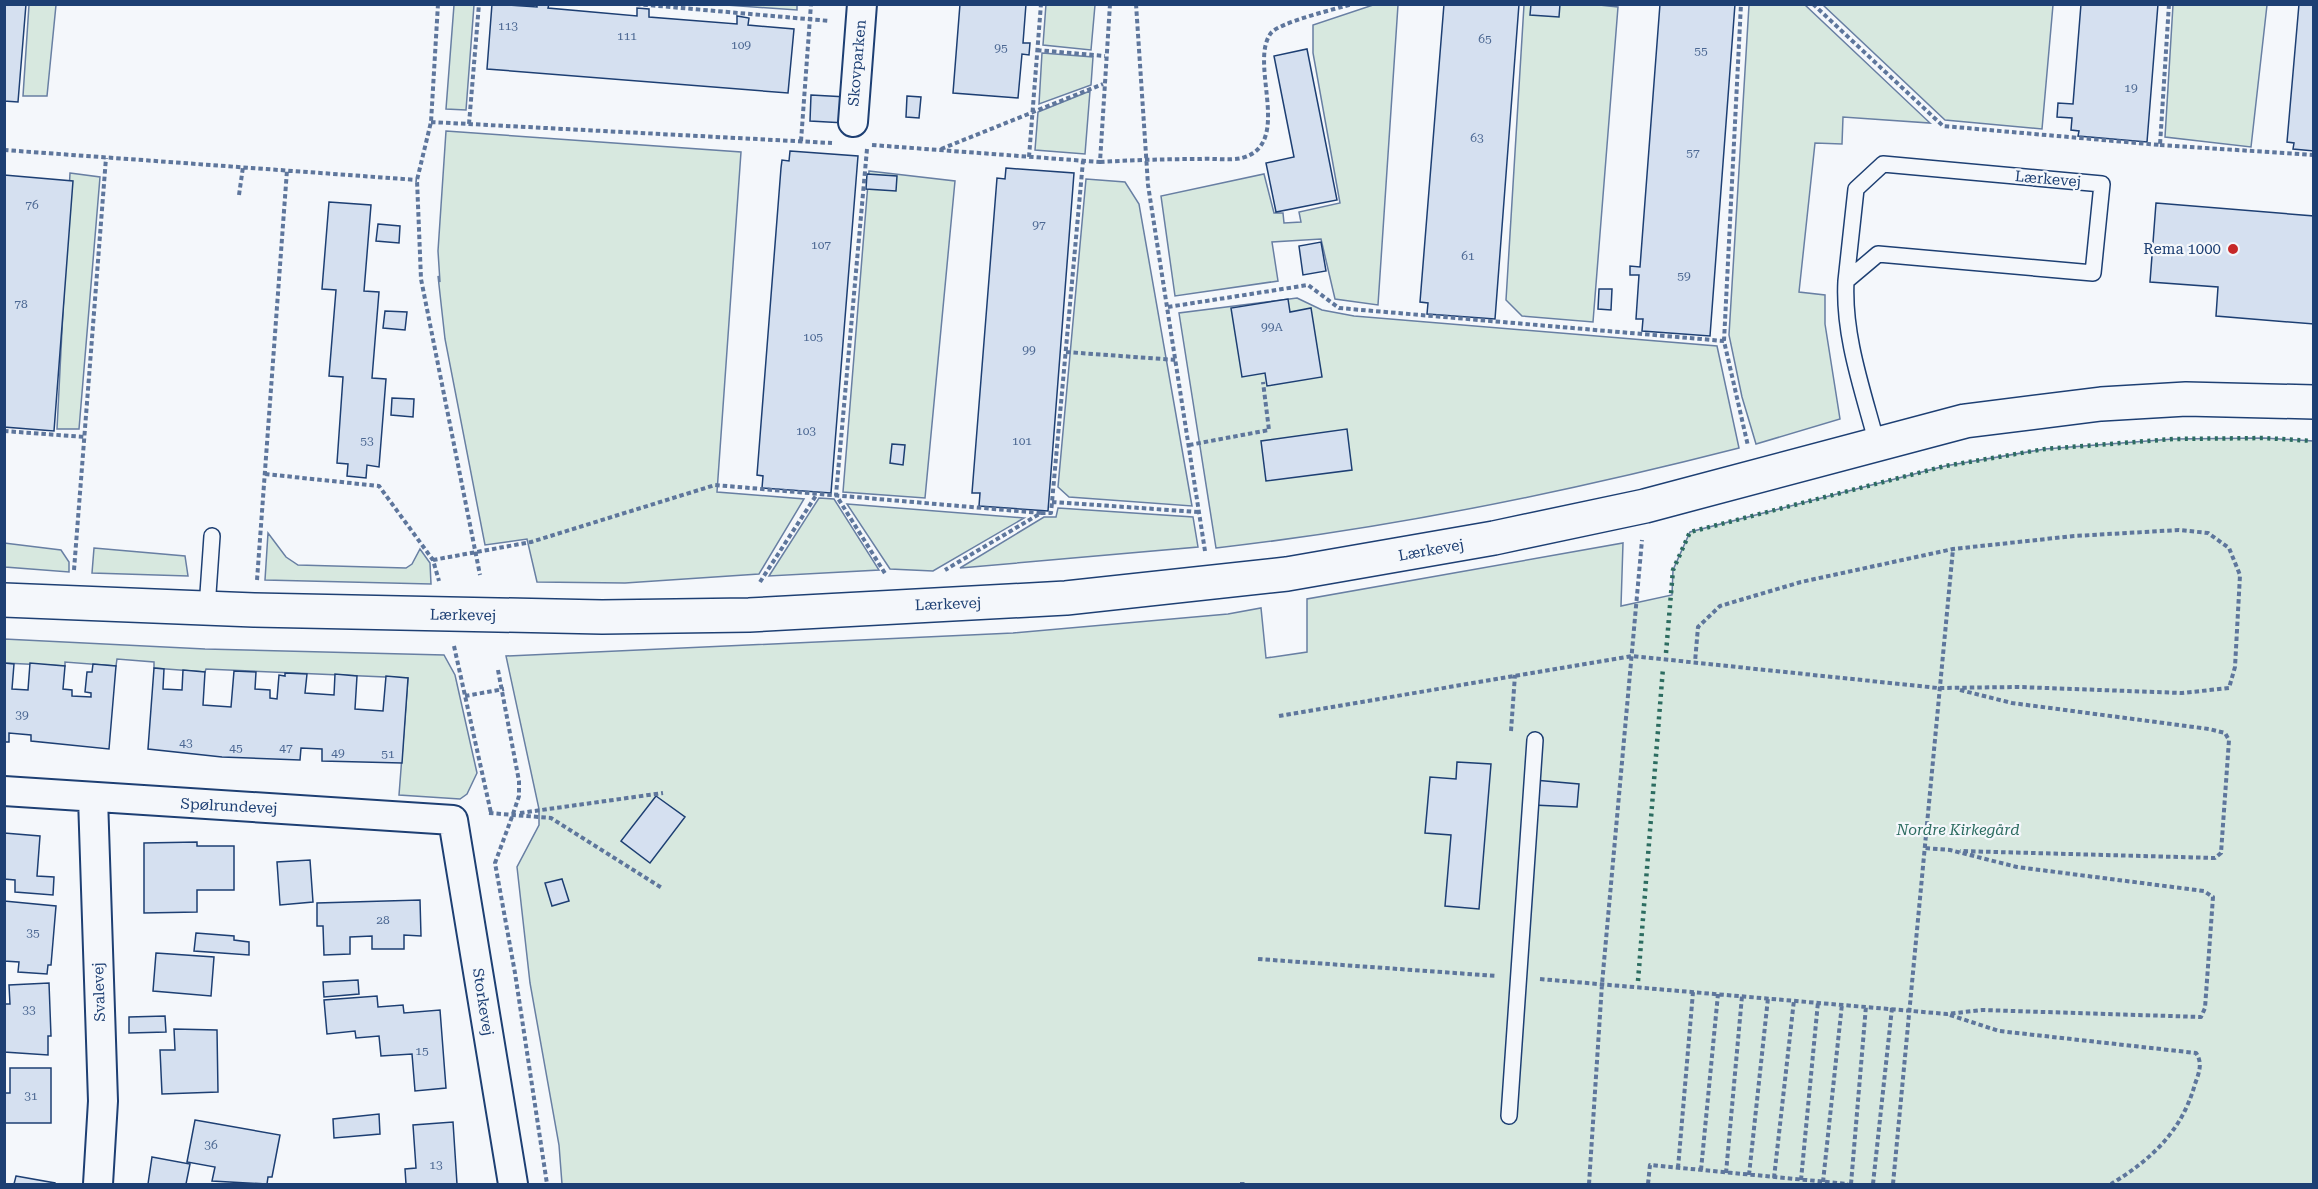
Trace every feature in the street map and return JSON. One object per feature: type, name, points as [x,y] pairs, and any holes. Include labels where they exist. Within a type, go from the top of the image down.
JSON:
[{"type":"street","name":"Skovparken","points":[[860,133],[861,14]]},
{"type":"street","name":"Lærkevej","points":[[4,600],[254,610],[602,617],[749,615],[1066,598],[1287,574],[1494,538],[1645,506],[1965,421],[2101,404],[2186,399],[2313,402]]},
{"type":"street","name":"Spølrundevej","points":[[4,791],[453,820]]},
{"type":"street","name":"Svalevej","points":[[93,798],[103,1101],[98,1185]]},
{"type":"street","name":"Storkevej","points":[[453,820],[513,1185]]},
{"type":"lane","name":"Lærkevej","points":[[1846,281],[1878,254],[2093,273],[2102,184],[1883,164],[1856,189],[1846,281],[1844,306],[1853,357],[1877,444]]},
{"type":"lane","points":[[207,608],[212,536]]},
{"type":"lane","points":[[1509,1116],[1534,740]]},
{"type":"path","points":[[438,4],[430,123],[417,180],[421,279],[480,575]]},
{"type":"path","points":[[469,124],[479,4]]},
{"type":"path","points":[[636,4],[810,20],[861,14]]},
{"type":"path","points":[[801,141],[812,4]]},
{"type":"path","points":[[1029,157],[1041,4]]},
{"type":"path","points":[[1136,4],[1146,160],[1211,584]]},
{"type":"path","points":[[1100,162],[1243,158],[1263,142],[1269,117],[1263,61],[1265,47],[1272,32],[1284,24],[1352,4]]},
{"type":"path","points":[[1741,4],[1724,341],[1755,476]]},
{"type":"path","points":[[1813,4],[1943,126],[2160,145],[2313,155]]},
{"type":"path","points":[[2160,145],[2169,4]]},
{"type":"path","points":[[1037,50],[1106,56]]},
{"type":"path","points":[[938,150],[1103,84]]},
{"type":"path","points":[[860,133],[836,495],[918,606],[933,577],[1041,513]]},
{"type":"path","points":[[4,150],[417,180]]},
{"type":"path","points":[[71,604],[106,158]]},
{"type":"path","points":[[433,560],[531,542],[715,485],[1052,513],[1083,160]]},
{"type":"path","points":[[239,195],[243,167]]},
{"type":"path","points":[[254,610],[287,170]]},
{"type":"path","points":[[1168,308],[1308,285],[1339,308],[1724,341]]},
{"type":"path","points":[[1066,352],[1176,360]]},
{"type":"path","points":[[1189,445],[1269,430],[1263,382]]},
{"type":"path","points":[[4,431],[85,437]]},
{"type":"path","points":[[749,615],[761,579],[817,494]]},
{"type":"path","points":[[1052,502],[1199,512]]},
{"type":"path","points":[[1588,1185],[1602,984],[1645,506]]},
{"type":"path","points":[[1279,716],[1632,656],[1954,689],[2019,687],[2182,693],[2229,688],[2235,667],[2240,575],[2229,548],[2208,533],[2188,531],[2074,536],[1953,549],[1801,582],[1720,606],[1698,627],[1695,662]]},
{"type":"path","points":[[1893,1185],[1911,1010],[1938,688],[1953,549]]},
{"type":"path","points":[[498,670],[504,689],[519,781],[519,796],[495,863],[515,973],[548,1185]]},
{"type":"path","points":[[1515,675],[1510,745],[1534,740]]},
{"type":"path","points":[[465,696],[504,689]]},
{"type":"path","points":[[1924,848],[2215,858],[2221,853],[2229,740],[2225,733],[2012,703],[1954,689]]},
{"type":"path","points":[[513,814],[663,793]]},
{"type":"path","points":[[513,814],[551,818],[662,888]]},
{"type":"path","points":[[1947,1014],[1982,1010],[2200,1017],[2205,1008],[2213,897],[2204,891],[2017,867],[1950,850]]},
{"type":"path","points":[[1258,959],[1892,1008],[1947,1014],[1999,1031],[2196,1053],[2200,1058],[2200,1068],[2190,1103],[2165,1143],[2140,1167],[2111,1185]]},
{"type":"path","points":[[1678,1168],[1693,992]]},
{"type":"path","points":[[1701,1170],[1718,994]]},
{"type":"path","points":[[1726,1173],[1742,996]]},
{"type":"path","points":[[1749,1175],[1768,998]]},
{"type":"path","points":[[1774,1178],[1794,1000]]},
{"type":"path","points":[[1801,1180],[1818,1002]]},
{"type":"path","points":[[1823,1182],[1842,1004]]},
{"type":"path","points":[[1648,1185],[1650,1165],[1850,1185],[1866,1006]]},
{"type":"path","points":[[1873,1185],[1892,1008]]},
{"type":"path","points":[[1240,1184],[1245,1185]]},
{"type":"green space","points":[[1046,4],[1095,5],[1091,50],[1043,45]]},
{"type":"green space","points":[[1590,4],[1618,7],[1593,322],[1522,316],[1506,300],[1524,5]]},
{"type":"green space","points":[[29,5],[56,5],[47,96],[23,96]]},
{"type":"green space","points":[[454,5],[474,5],[466,110],[446,109]]},
{"type":"green space","points":[[726,5],[797,5],[797,10]]},
{"type":"green space","points":[[1373,5],[1398,5],[1378,305],[1335,299],[1321,239],[1272,242],[1278,281],[1175,296],[1161,196],[1264,174],[1274,213],[1283,213],[1284,223],[1301,222],[1299,212],[1340,203],[1313,53],[1313,25]]},
{"type":"green space","points":[[1749,5],[1805,5],[1930,123],[1843,117],[1842,144],[1815,143],[1799,292],[1825,295],[1825,324],[1840,419],[1756,444],[1742,397],[1729,335]]},
{"type":"green space","points":[[1823,5],[2053,5],[2042,129],[1945,120]]},
{"type":"green space","points":[[2173,5],[2267,5],[2251,147],[2165,137]]},
{"type":"green space","points":[[1042,53],[1093,57],[1091,85],[1039,104]]},
{"type":"green space","points":[[1090,91],[1085,154],[1035,150],[1038,112]]},
{"type":"green space","points":[[446,131],[741,152],[717,492],[804,499],[759,574],[625,583],[537,582],[527,539],[485,545],[445,339],[438,276],[440,282],[438,251]]},
{"type":"green space","points":[[869,171],[955,181],[925,498],[843,492]]},
{"type":"green space","points":[[70,173],[100,177],[79,429],[57,429]]},
{"type":"green space","points":[[1086,179],[1125,182],[1139,204],[1192,506],[1069,497],[1058,487]]},
{"type":"green space","points":[[1297,298],[1322,310],[1354,316],[1717,346],[1739,448],[1545,494],[1479,507],[1348,530],[1216,548],[1179,313]]},
{"type":"green space","name":"Nordre Kirkegård","points":[[2264,438],[2313,441],[2313,1184],[562,1184],[559,1145],[530,983],[517,867],[539,825],[539,809],[506,656],[1013,633],[1228,614],[1261,608],[1266,658],[1307,652],[1307,599],[1623,543],[1621,606],[1672,595],[1673,570],[1690,532],[1945,466],[2045,449],[2173,439]]},
{"type":"green space","points":[[819,498],[834,499],[879,570],[769,576]]},
{"type":"green space","points":[[847,504],[1024,518],[933,571],[890,569]]},
{"type":"green space","points":[[1058,508],[1193,517],[1198,547],[960,568],[1044,517],[1056,517]]},
{"type":"green space","points":[[268,533],[286,557],[298,565],[406,568],[412,564],[420,549],[430,563],[431,584],[265,580]]},
{"type":"green space","points":[[4,543],[61,550],[69,562],[69,572],[5,567]]},
{"type":"green space","points":[[94,548],[185,556],[188,576],[92,573]]},
{"type":"green space","points":[[4,639],[205,649],[444,655],[455,675],[477,773],[467,794],[460,799],[399,795],[408,678],[206,669],[205,672],[154,668],[154,662],[117,659],[116,666],[65,662],[65,666],[5,663]]},
{"type":"building","points":[[4,4],[26,4],[18,102],[4,101]]},
{"type":"building","points":[[492,4],[537,7],[537,4],[549,4],[548,8],[637,16],[637,8],[649,9],[649,17],[737,24],[737,16],[749,18],[748,25],[794,29],[788,93],[487,69]]},
{"type":"building","points":[[960,4],[1026,4],[1023,43],[1030,43],[1029,55],[1022,54],[1018,98],[953,93]]},
{"type":"building","points":[[1444,4],[1519,4],[1495,319],[1427,314],[1428,303],[1420,302]]},
{"type":"building","points":[[1531,4],[1560,4],[1559,17],[1530,15]]},
{"type":"building","points":[[1660,4],[1735,4],[1710,336],[1642,331],[1643,319],[1636,319],[1639,275],[1630,275],[1630,266],[1640,267]]},
{"type":"building","points":[[2081,4],[2158,4],[2147,142],[2078,136],[2079,131],[2071,130],[2072,118],[2057,117],[2058,103],[2073,104]]},
{"type":"building","points":[[2299,4],[2314,4],[2314,151],[2293,149],[2294,143],[2287,142]]},
{"type":"building","points":[[1307,49],[1337,200],[1276,212],[1266,163],[1294,157],[1274,56]]},
{"type":"building","points":[[811,95],[847,97],[845,123],[810,121]]},
{"type":"building","points":[[907,96],[921,97],[919,118],[906,117]]},
{"type":"building","points":[[790,151],[858,156],[831,493],[762,488],[763,476],[757,475],[781,168],[782,160],[789,161]]},
{"type":"building","points":[[1006,168],[1074,173],[1048,511],[979,506],[980,493],[972,493],[997,178],[1005,179]]},
{"type":"building","points":[[867,174],[897,176],[896,191],[866,189]]},
{"type":"building","points":[[4,175],[73,181],[54,431],[4,427]]},
{"type":"building","points":[[329,202],[371,205],[364,291],[379,292],[372,378],[386,379],[379,467],[367,465],[366,478],[347,476],[348,464],[337,463],[343,377],[329,376],[336,290],[322,289]]},
{"type":"building","name":"Rema 1000","points":[[2156,203],[2314,216],[2314,324],[2216,316],[2218,287],[2150,282]]},
{"type":"building","points":[[378,224],[400,226],[399,243],[376,241]]},
{"type":"building","points":[[1321,242],[1326,271],[1303,275],[1299,246]]},
{"type":"building","points":[[1599,289],[1612,289],[1611,310],[1598,309]]},
{"type":"building","points":[[1288,299],[1290,312],[1311,308],[1322,377],[1267,386],[1265,373],[1242,377],[1231,308]]},
{"type":"building","points":[[385,311],[407,312],[405,330],[383,328]]},
{"type":"building","points":[[392,398],[414,399],[413,417],[391,415]]},
{"type":"building","points":[[1347,429],[1352,470],[1266,481],[1261,441]]},
{"type":"building","points":[[892,444],[905,445],[903,465],[890,463]]},
{"type":"building","points":[[4,663],[14,664],[12,689],[28,690],[30,663],[65,666],[63,689],[72,690],[72,696],[91,697],[91,693],[85,692],[87,672],[92,672],[93,664],[116,666],[109,749],[31,741],[31,735],[9,733],[9,742],[4,742]]},
{"type":"building","points":[[154,668],[164,669],[163,689],[182,690],[183,670],[205,672],[203,705],[231,707],[234,671],[256,672],[255,689],[270,690],[270,698],[277,699],[279,675],[285,676],[285,673],[307,674],[305,693],[334,695],[335,674],[357,676],[355,709],[383,711],[386,676],[408,678],[402,763],[322,761],[322,749],[301,748],[300,760],[222,757],[148,749]]},
{"type":"building","points":[[1457,762],[1491,764],[1479,909],[1445,906],[1451,835],[1425,833],[1430,777],[1456,779]]},
{"type":"building","points":[[1534,780],[1579,784],[1577,807],[1533,805]]},
{"type":"building","points":[[656,796],[685,817],[650,863],[621,841]]},
{"type":"building","points":[[4,833],[40,836],[37,876],[54,877],[53,895],[15,892],[15,880],[4,879]]},
{"type":"building","points":[[197,842],[197,846],[234,846],[234,890],[197,890],[197,912],[144,913],[144,843]]},
{"type":"building","points":[[310,860],[313,902],[280,905],[277,862]]},
{"type":"building","points":[[562,879],[569,901],[552,906],[545,883]]},
{"type":"building","points":[[420,900],[421,936],[404,935],[404,949],[372,949],[372,936],[350,937],[350,954],[324,955],[323,926],[317,926],[317,903]]},
{"type":"building","points":[[4,901],[56,906],[51,965],[48,965],[47,974],[18,972],[19,962],[4,961]]},
{"type":"building","points":[[196,933],[234,936],[234,940],[249,942],[249,955],[194,951]]},
{"type":"building","points":[[156,953],[214,957],[211,996],[153,991]]},
{"type":"building","points":[[358,980],[359,994],[324,997],[323,982]]},
{"type":"building","points":[[49,983],[51,1036],[48,1036],[48,1055],[4,1052],[4,1004],[10,1004],[9,985]]},
{"type":"building","points":[[377,996],[378,1007],[403,1005],[404,1013],[440,1010],[446,1088],[415,1091],[412,1054],[381,1056],[379,1036],[356,1038],[355,1031],[327,1034],[324,1000]]},
{"type":"building","points":[[165,1016],[166,1032],[129,1033],[129,1017]]},
{"type":"building","points":[[174,1029],[217,1030],[218,1092],[162,1094],[160,1050],[175,1050]]},
{"type":"building","points":[[10,1068],[51,1068],[51,1123],[4,1123],[4,1093],[10,1093]]},
{"type":"building","points":[[379,1114],[380,1134],[334,1138],[333,1119]]},
{"type":"building","points":[[195,1120],[280,1135],[272,1177],[268,1177],[267,1184],[212,1181],[215,1167],[187,1162]]},
{"type":"building","points":[[453,1122],[457,1184],[406,1184],[405,1169],[416,1168],[413,1125]]},
{"type":"building","points":[[152,1157],[190,1164],[186,1184],[148,1184]]},
{"type":"building","points":[[16,1176],[55,1183],[55,1184],[14,1184]]},
{"type":"hedge","points":[[1666,653],[1673,570],[1690,532],[1945,466],[2045,449],[2173,439],[2264,438],[2314,441]]},
{"type":"hedge","points":[[1638,981],[1663,668]]},
{"type":"place","name":"Rema 1000","points":[[2233,249]]}]
